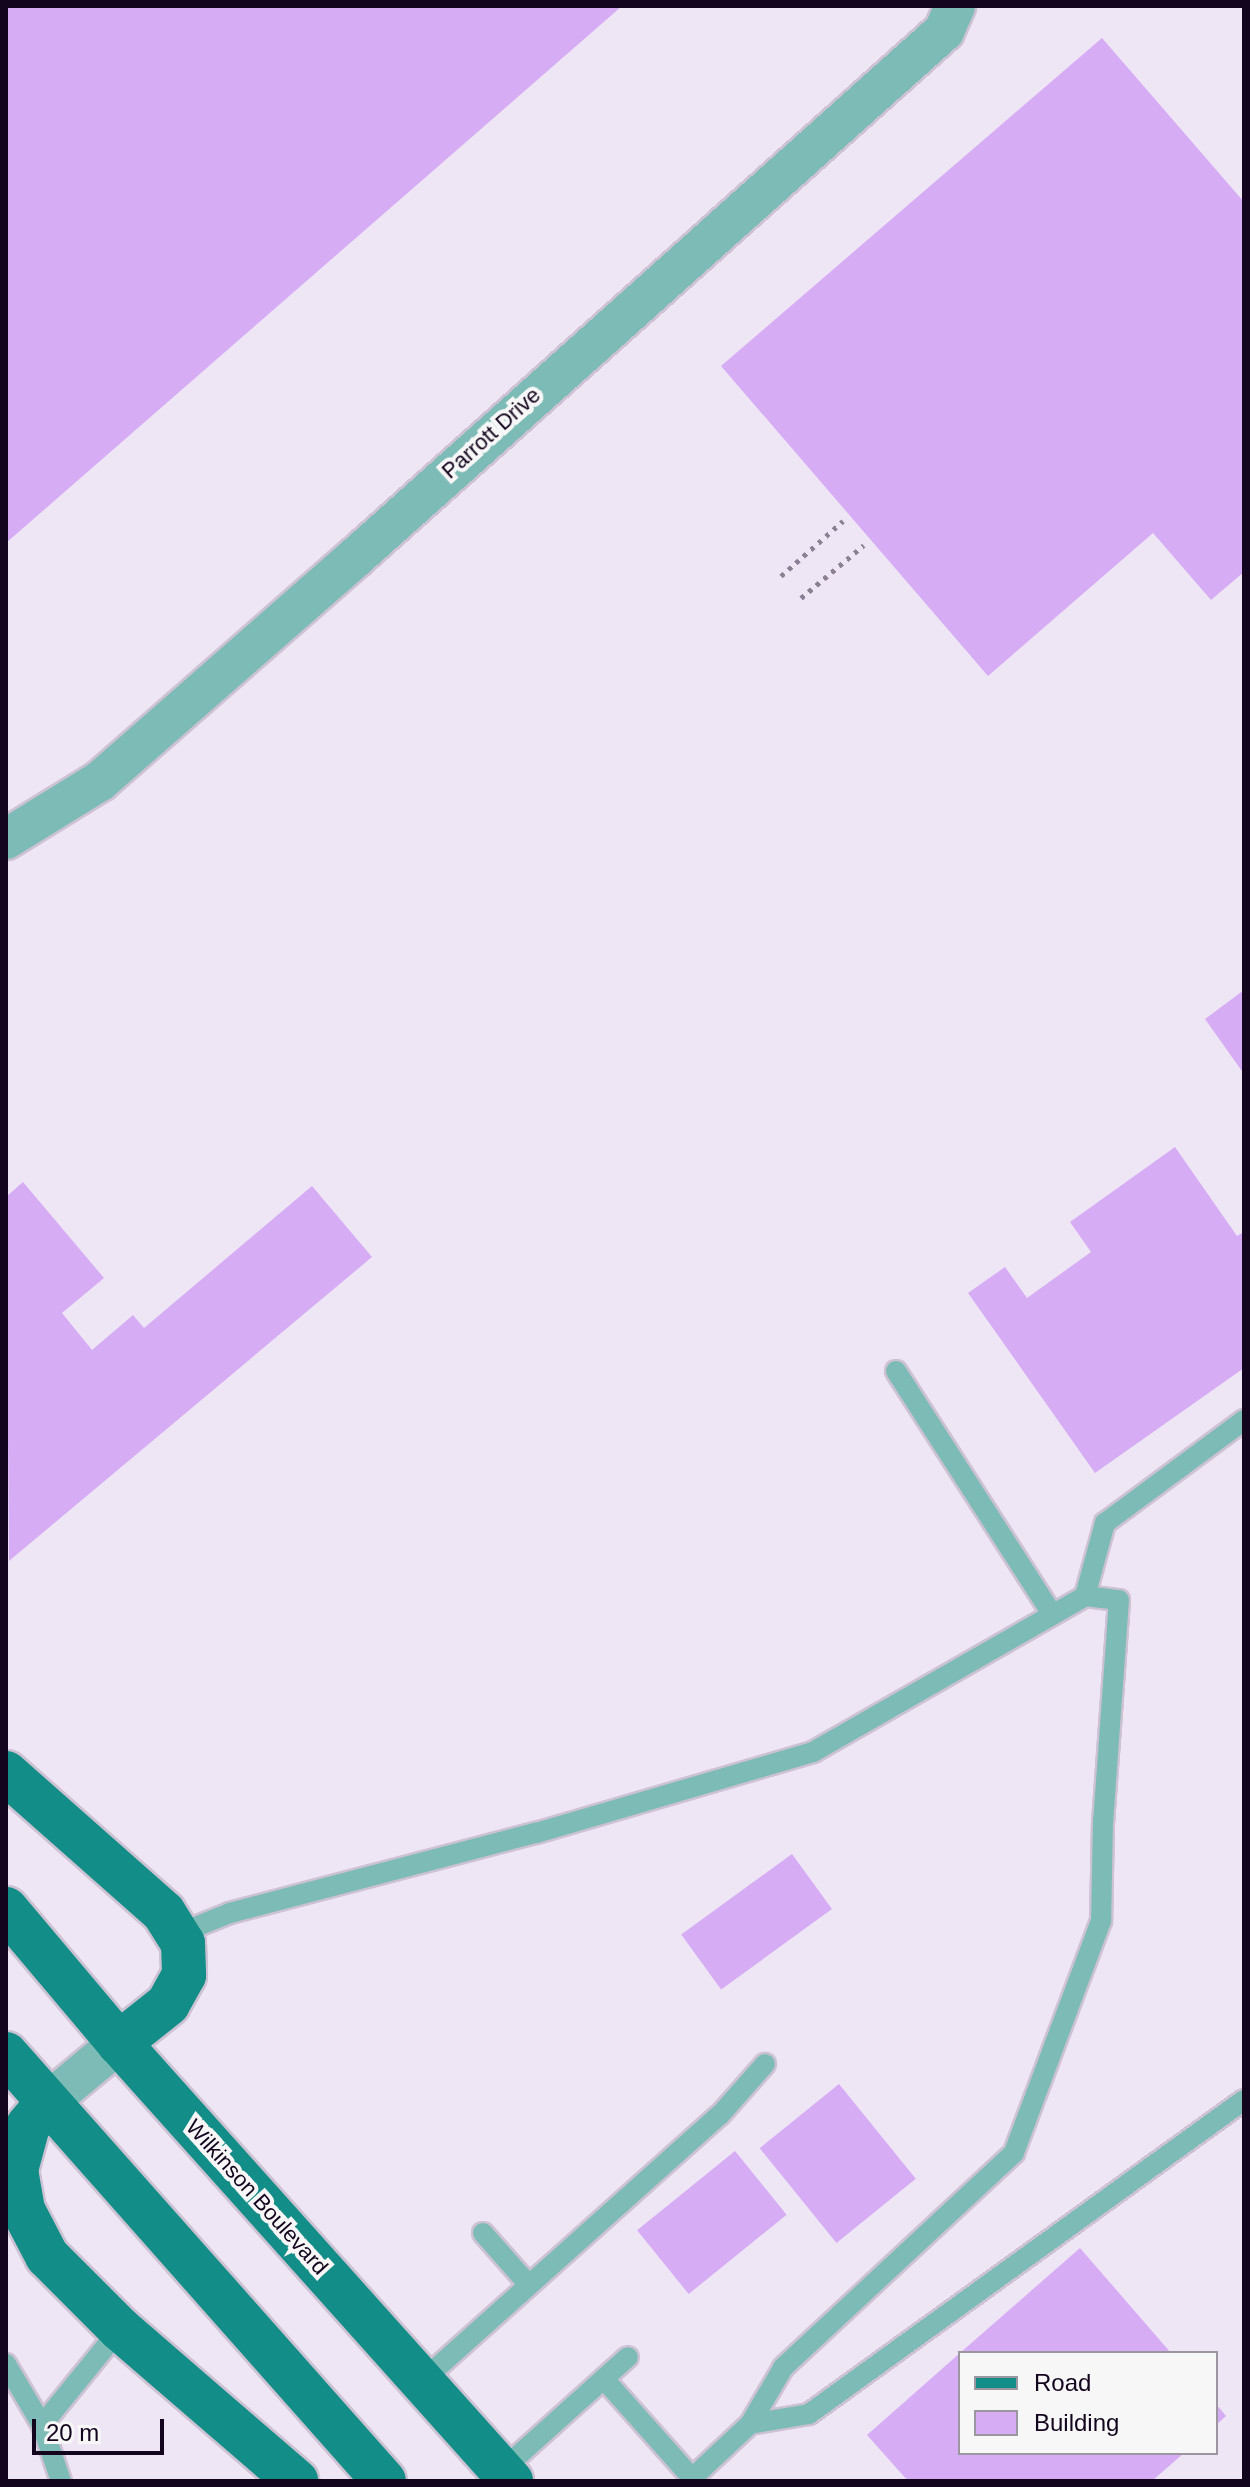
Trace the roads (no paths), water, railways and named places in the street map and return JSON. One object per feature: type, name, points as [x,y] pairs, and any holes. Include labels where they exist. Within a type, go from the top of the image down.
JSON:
[{"type":"main road","points":[[6,1773],[164,1913],[178,1934],[184,1975],[168,2004],[119,2043]]},
{"type":"main road","name":"Wilkinson Boulevard","points":[[6,1909],[119,2043],[507,2476]]},
{"type":"main road","points":[[6,2054],[384,2481]]},
{"type":"main road","points":[[48,2102],[28,2126],[16,2170],[23,2210],[47,2256],[120,2329],[296,2481]]},
{"type":"street","name":"Parrott Drive","points":[[6,839],[100,781],[333,577],[944,31],[955,6]]},
{"type":"street","points":[[48,2102],[119,2043]]},
{"type":"lane","points":[[896,1371],[1052,1614]]},
{"type":"lane","points":[[1085,1596],[1105,1523],[1244,1420]]},
{"type":"lane","points":[[178,1934],[230,1913],[536,1833],[813,1752],[1085,1596],[1119,1600],[1103,1821],[1101,1921],[1039,2098],[1014,2153],[783,2368],[750,2424],[690,2480],[604,2379]]},
{"type":"lane","points":[[422,2381],[720,2115],[765,2064]]},
{"type":"lane","points":[[750,2424],[809,2414],[1244,2100]]},
{"type":"lane","points":[[483,2233],[528,2284]]},
{"type":"lane","points":[[42,2425],[120,2329]]},
{"type":"lane","points":[[507,2476],[628,2357]]},
{"type":"lane","points":[[6,2364],[42,2425],[61,2481]]}]
